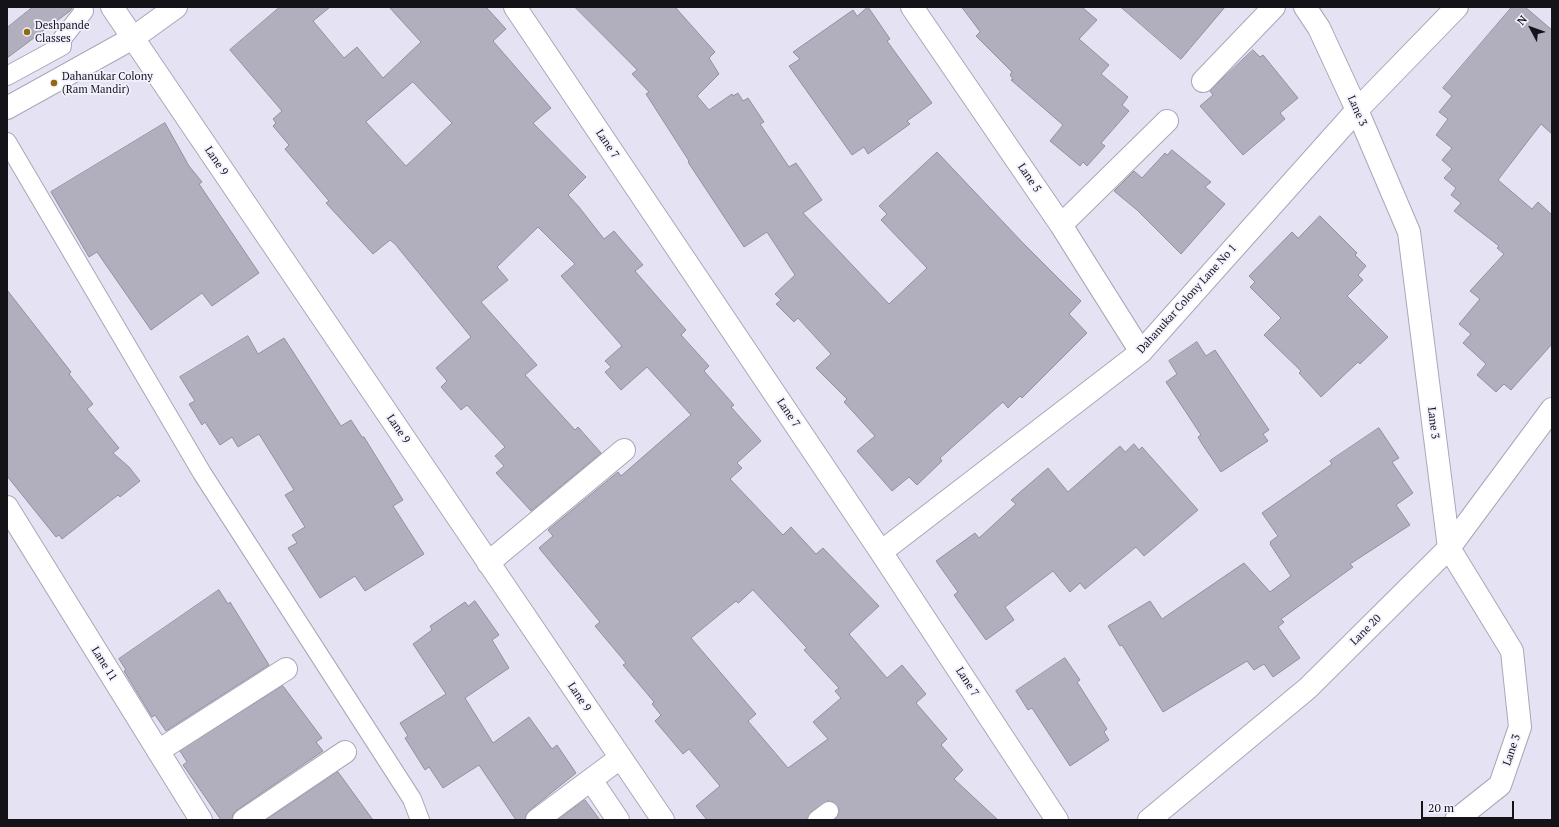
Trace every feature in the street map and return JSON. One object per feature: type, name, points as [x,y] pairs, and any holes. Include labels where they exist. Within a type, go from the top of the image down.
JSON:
[{"type":"street","name":"Lane 9","points":[[112,7],[663,820]]},
{"type":"street","points":[[7,108],[133,38],[176,7]]},
{"type":"street","name":"Lane 7","points":[[516,7],[882,552],[1057,820]]},
{"type":"street","name":"Lane 5","points":[[912,7],[1061,225],[1141,352]]},
{"type":"street","points":[[1203,81],[1274,7]]},
{"type":"street","name":"Lane 3","points":[[1305,7],[1319,28],[1357,110],[1409,232],[1449,548],[1512,651],[1520,727],[1500,785],[1456,820]]},
{"type":"street","name":"Dahanukar Colony Lane No 1","points":[[882,552],[1141,352],[1357,110],[1457,7]]},
{"type":"street","points":[[1061,225],[1167,121]]},
{"type":"street","name":"Lane 20","points":[[1149,820],[1308,688],[1449,548],[1552,409]]},
{"type":"street","points":[[488,563],[624,450]]},
{"type":"street","name":"Lane 11","points":[[7,507],[201,820]]},
{"type":"street","points":[[158,751],[286,669]]},
{"type":"street","points":[[244,820],[345,752]]},
{"type":"street","points":[[537,820],[620,758]]},
{"type":"street","points":[[591,780],[618,820]]},
{"type":"lane","points":[[7,76],[62,46],[62,39],[84,11],[83,7]]},
{"type":"lane","points":[[7,142],[202,473],[412,799],[420,820]]},
{"type":"building","name":"Deshpande Classes","points":[[33,7],[73,7],[70,11],[7,58],[7,28]]},
{"type":"building","points":[[280,7],[330,7],[313,21],[344,58],[357,47],[383,78],[421,42],[389,7],[486,7],[506,29],[493,41],[551,108],[533,123],[586,177],[568,195],[604,239],[614,231],[643,265],[635,271],[686,330],[681,335],[709,366],[704,371],[734,405],[731,407],[761,441],[737,463],[742,468],[730,479],[783,535],[791,527],[816,554],[823,548],[879,606],[849,634],[887,678],[902,665],[926,694],[916,703],[947,739],[941,745],[963,770],[954,779],[998,820],[834,820],[838,815],[839,809],[833,802],[828,801],[811,812],[807,820],[707,820],[696,806],[720,786],[689,749],[683,754],[655,721],[661,715],[652,704],[654,702],[623,665],[626,663],[595,626],[600,622],[539,548],[553,536],[548,530],[618,472],[621,476],[691,415],[647,367],[621,390],[605,372],[611,367],[605,361],[622,346],[561,276],[575,264],[538,227],[497,267],[508,280],[481,302],[537,365],[525,375],[575,430],[578,427],[601,453],[531,511],[496,473],[504,466],[495,456],[505,447],[467,405],[461,410],[441,387],[447,381],[436,368],[471,337],[395,244],[390,240],[373,254],[326,203],[329,201],[285,149],[289,145],[273,126],[276,123],[273,119],[282,111],[230,50]],"holes":[[[413,82],[452,123],[406,166],[366,122]],[[753,590],[807,648],[804,650],[839,688],[835,691],[841,698],[813,722],[828,739],[788,768],[748,721],[756,714],[691,638],[736,601],[738,603]]]},
{"type":"building","points":[[575,7],[675,7],[715,52],[709,58],[719,74],[697,96],[709,110],[732,94],[733,96],[738,93],[743,101],[748,98],[764,122],[760,124],[789,167],[796,163],[822,200],[803,213],[889,304],[927,268],[881,220],[887,214],[879,206],[937,152],[1022,242],[1081,301],[1069,314],[1087,333],[1022,398],[1020,396],[1008,408],[1003,402],[940,458],[942,461],[917,485],[909,477],[892,491],[857,451],[875,436],[844,402],[847,399],[816,368],[831,354],[798,318],[794,322],[776,304],[781,300],[775,294],[795,275],[767,232],[744,247],[688,162],[689,161],[646,94],[649,92],[632,74],[637,70]]},
{"type":"building","points":[[868,7],[890,39],[887,41],[932,103],[907,121],[910,124],[868,154],[864,147],[852,155],[789,66],[800,59],[793,52],[853,10],[857,16]]},
{"type":"building","points":[[962,7],[1082,7],[1097,20],[1079,39],[1109,65],[1101,74],[1128,97],[1122,105],[1129,111],[1101,143],[1105,146],[1087,166],[1083,162],[1080,166],[1050,141],[1063,125],[1011,80],[1013,79],[1010,75],[1012,72],[976,36],[980,32]]},
{"type":"building","points":[[1121,7],[1225,7],[1181,59]]},
{"type":"building","points":[[1512,7],[1525,7],[1552,30],[1552,134],[1541,124],[1498,180],[1532,209],[1538,202],[1552,215],[1552,344],[1511,390],[1504,384],[1496,392],[1477,375],[1486,364],[1463,343],[1471,334],[1459,324],[1480,299],[1470,291],[1504,254],[1497,248],[1499,246],[1454,211],[1461,203],[1451,195],[1456,188],[1444,178],[1452,169],[1442,160],[1452,148],[1436,135],[1448,119],[1439,112],[1452,96],[1443,88]]},
{"type":"building","points":[[1253,50],[1260,57],[1263,55],[1298,98],[1280,113],[1285,119],[1243,155],[1200,106],[1213,95],[1210,91]]},
{"type":"building","points":[[165,123],[189,166],[202,182],[199,184],[259,273],[212,306],[202,293],[151,330],[97,252],[89,257],[51,192]]},
{"type":"building","points":[[1172,150],[1211,182],[1205,187],[1225,204],[1181,254],[1137,210],[1114,191],[1134,171],[1142,178],[1165,153],[1167,155]]},
{"type":"building","points":[[1320,216],[1357,253],[1355,255],[1366,266],[1358,275],[1363,280],[1347,296],[1388,337],[1360,364],[1358,362],[1321,397],[1299,373],[1301,371],[1264,335],[1281,318],[1250,287],[1255,282],[1249,276],[1292,232],[1298,238]]},
{"type":"building","points":[[7,290],[71,372],[69,374],[93,404],[87,409],[119,448],[113,453],[129,467],[140,481],[120,497],[118,495],[62,539],[59,535],[56,537],[7,476]]},
{"type":"building","points":[[248,336],[258,354],[284,338],[341,426],[351,420],[362,437],[364,437],[403,500],[393,506],[424,554],[365,591],[355,576],[320,598],[288,548],[297,543],[292,535],[305,527],[285,495],[294,490],[259,434],[238,447],[232,437],[220,445],[205,422],[202,425],[189,404],[195,401],[180,377]]},
{"type":"building","points":[[1197,342],[1206,356],[1215,350],[1269,430],[1263,434],[1268,441],[1221,472],[1198,437],[1201,435],[1166,382],[1177,374],[1169,361]]},
{"type":"building","points":[[1379,428],[1399,458],[1392,462],[1413,493],[1396,505],[1410,525],[1350,564],[1353,567],[1281,619],[1284,622],[1278,627],[1300,658],[1273,677],[1264,664],[1254,670],[1247,661],[1163,712],[1122,645],[1120,646],[1108,626],[1150,601],[1162,619],[1244,563],[1270,592],[1291,576],[1270,544],[1270,542],[1278,536],[1262,513],[1332,464],[1330,461]]},
{"type":"building","points":[[1134,444],[1139,450],[1142,447],[1198,510],[1144,556],[1136,547],[1085,589],[1080,583],[1070,592],[1053,571],[1005,607],[1014,620],[986,640],[954,595],[958,592],[936,561],[975,533],[979,538],[1016,504],[1011,500],[1048,468],[1068,492],[1120,446],[1125,452]]},
{"type":"building","points":[[219,590],[228,604],[230,602],[269,665],[166,731],[155,715],[152,717],[124,671],[126,670],[119,659]]},
{"type":"building","points":[[475,601],[499,635],[492,640],[509,668],[465,698],[493,743],[529,717],[552,749],[557,745],[576,773],[530,810],[526,815],[525,820],[516,820],[479,765],[443,788],[429,767],[425,770],[405,738],[408,736],[400,723],[446,694],[413,644],[432,630],[430,626],[465,602],[468,606]]},
{"type":"building","points":[[1065,658],[1080,680],[1077,682],[1107,729],[1104,732],[1109,740],[1070,766],[1032,708],[1028,710],[1016,691]]},
{"type":"building","points":[[283,686],[322,738],[316,742],[323,751],[237,810],[233,814],[232,820],[221,820],[183,765],[187,762],[180,751]]},
{"type":"building","points":[[338,772],[373,820],[266,820]]},
{"type":"building","points":[[585,800],[600,820],[558,820]]},
{"type":"place","name":"Deshpande Classes","points":[[27,32]]},
{"type":"place","name":"Dahanukar Colony (Ram Mandir)","points":[[54,83]]}]
